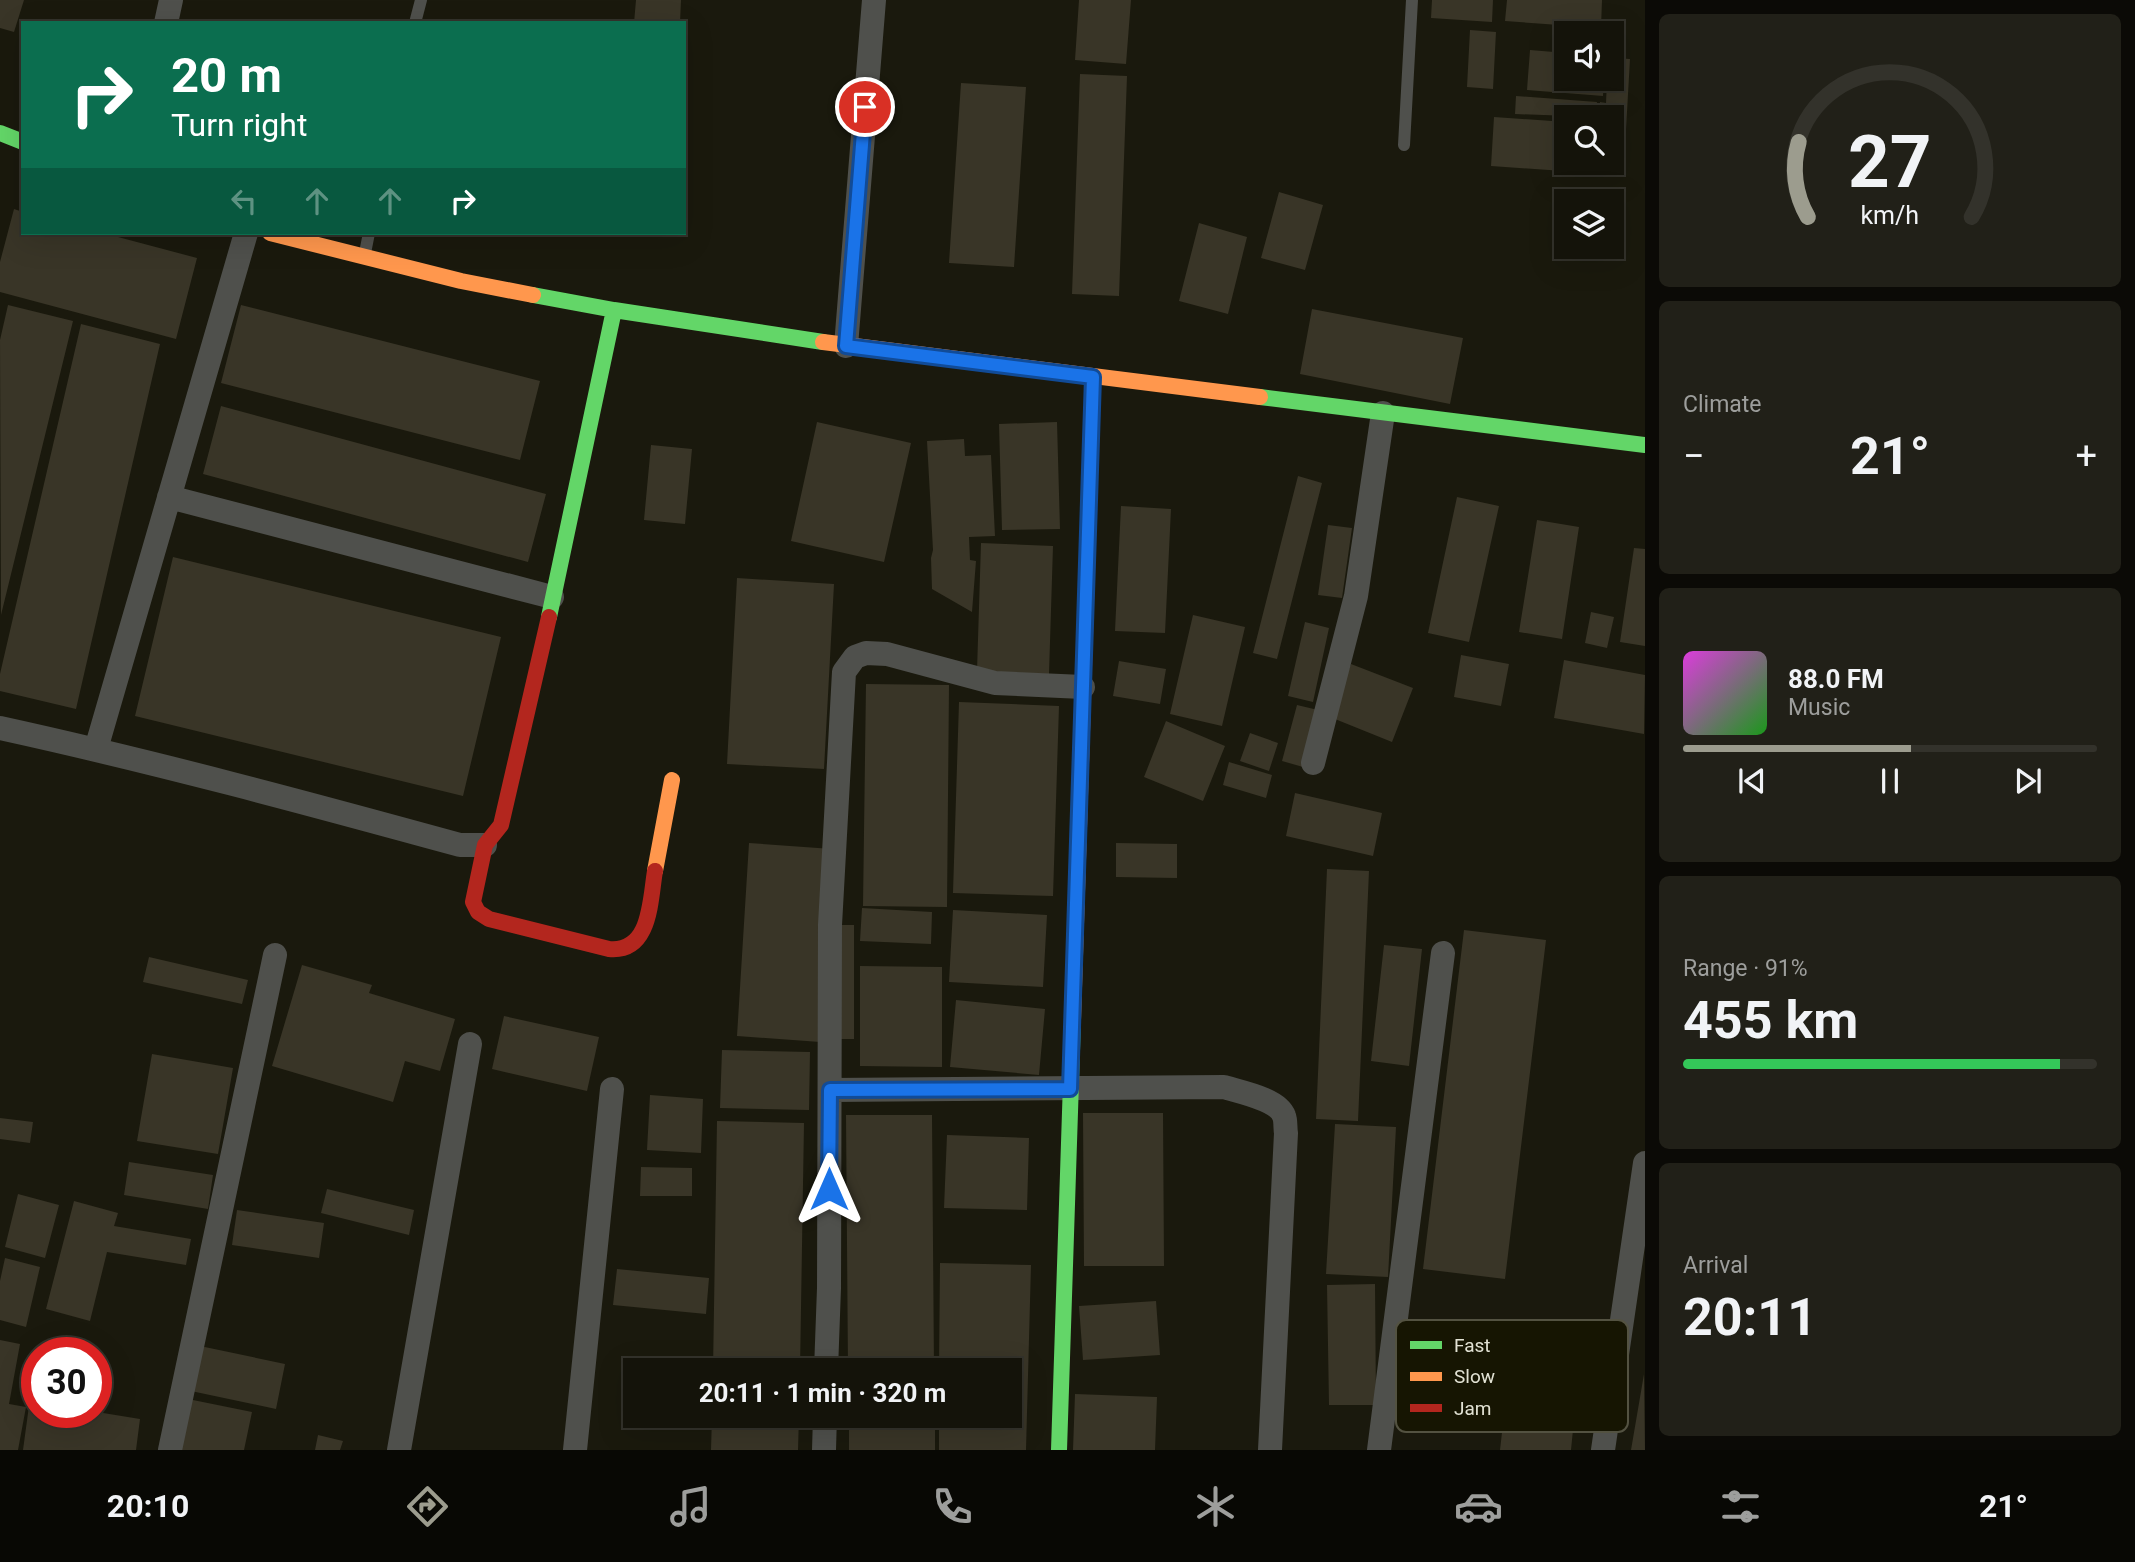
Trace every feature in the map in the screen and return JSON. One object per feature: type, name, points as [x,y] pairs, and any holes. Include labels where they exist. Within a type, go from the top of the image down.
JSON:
[{"type":"street","points":[[166,21],[171,0]]},
{"type":"street","points":[[846,346],[873,0]]},
{"type":"street","points":[[0,133],[21,141]]},
{"type":"street","points":[[96,749],[245,235]]},
{"type":"street","points":[[278,235],[461,281],[614,310],[846,346],[1645,445]]},
{"type":"street","points":[[614,310],[501,825],[485,845],[473,902],[478,912],[489,919],[609,949],[623,951],[637,942],[645,927],[672,780]]},
{"type":"street","points":[[1059,1450],[1093,377]]},
{"type":"street","points":[[1313,763],[1356,596],[1383,413]]},
{"type":"street","points":[[169,497],[552,597]]},
{"type":"street","points":[[826,1358],[830,925],[844,672],[855,657],[866,653],[887,654],[995,683],[1083,687]]},
{"type":"street","points":[[0,728],[96,749],[460,845],[485,845]]},
{"type":"street","points":[[1379,1450],[1443,953]]},
{"type":"street","points":[[170,1450],[275,955]]},
{"type":"street","points":[[399,1450],[470,1044]]},
{"type":"street","points":[[830,1090],[1224,1087],[1262,1099],[1278,1108],[1284,1116],[1286,1133],[1270,1450]]},
{"type":"street","points":[[575,1450],[612,1089]]},
{"type":"street","points":[[1622,1320],[1645,1163]]},
{"type":"street","points":[[824,1450],[825,1428]]},
{"type":"street","points":[[1603,1450],[1606,1432]]},
{"type":"lane","points":[[416,21],[421,0]]},
{"type":"lane","points":[[1404,145],[1412,0]]},
{"type":"lane","points":[[364,257],[369,235]]},
{"type":"building","points":[[0,0],[24,0],[14,32],[0,28]]},
{"type":"building","points":[[636,0],[681,0],[680,21],[634,21]]},
{"type":"building","points":[[1079,0],[1131,0],[1126,64],[1075,60]]},
{"type":"building","points":[[1432,0],[1493,0],[1492,22],[1431,18]]},
{"type":"building","points":[[1507,0],[1602,0],[1601,21],[1554,21],[1554,25],[1505,21]]},
{"type":"building","points":[[1470,30],[1496,32],[1493,89],[1467,87]]},
{"type":"building","points":[[1530,50],[1554,52],[1554,91],[1603,91],[1603,96],[1527,90]]},
{"type":"building","points":[[1624,59],[1630,59],[1625,147],[1624,105],[1600,105],[1600,102],[1606,103],[1606,91],[1624,91]]},
{"type":"building","points":[[1080,74],[1127,76],[1119,296],[1072,294]]},
{"type":"building","points":[[961,83],[1026,87],[1014,267],[949,263]]},
{"type":"building","points":[[1516,96],[1597,102],[1597,105],[1554,105],[1554,115],[1515,114]]},
{"type":"building","points":[[1494,117],[1554,121],[1554,170],[1491,166]]},
{"type":"building","points":[[1279,192],[1323,205],[1305,270],[1261,258]]},
{"type":"building","points":[[14,209],[21,211],[21,235],[111,235],[197,258],[176,339],[0,292],[0,262]]},
{"type":"building","points":[[1199,223],[1247,237],[1228,314],[1179,301]]},
{"type":"building","points":[[8,305],[73,321],[1,615],[0,340]]},
{"type":"building","points":[[241,305],[540,381],[520,460],[221,383]]},
{"type":"building","points":[[1312,309],[1463,338],[1450,404],[1300,374]]},
{"type":"building","points":[[81,324],[160,344],[76,709],[0,691],[0,674]]},
{"type":"building","points":[[221,406],[546,494],[528,562],[203,474]]},
{"type":"building","points":[[817,422],[911,443],[884,562],[791,541]]},
{"type":"building","points":[[1057,422],[1060,529],[1002,530],[999,424]]},
{"type":"building","points":[[964,439],[965,456],[991,455],[995,536],[969,537],[970,560],[976,561],[972,612],[932,589],[933,550],[927,441]]},
{"type":"building","points":[[651,445],[692,449],[685,524],[644,520]]},
{"type":"building","points":[[1298,476],[1322,483],[1277,659],[1253,653]]},
{"type":"building","points":[[1457,497],[1499,506],[1469,642],[1428,633]]},
{"type":"building","points":[[1121,506],[1171,509],[1165,633],[1115,631]]},
{"type":"building","points":[[1537,520],[1579,527],[1562,639],[1519,632]]},
{"type":"building","points":[[1328,525],[1352,528],[1342,598],[1318,595]]},
{"type":"building","points":[[981,543],[1053,546],[1049,674],[977,671]]},
{"type":"building","points":[[1634,548],[1645,549],[1645,646],[1620,642]]},
{"type":"building","points":[[173,557],[501,637],[463,796],[135,716]]},
{"type":"building","points":[[737,578],[834,584],[824,769],[727,764]]},
{"type":"building","points":[[1591,612],[1614,617],[1607,648],[1585,643]]},
{"type":"building","points":[[1193,615],[1245,627],[1222,726],[1170,714]]},
{"type":"building","points":[[1305,622],[1329,628],[1313,702],[1288,696]]},
{"type":"building","points":[[1461,655],[1509,664],[1501,706],[1454,697]]},
{"type":"building","points":[[1564,660],[1645,675],[1644,734],[1554,718]]},
{"type":"building","points":[[1119,661],[1166,669],[1160,704],[1113,696]]},
{"type":"building","points":[[1351,664],[1413,688],[1392,742],[1330,717]]},
{"type":"building","points":[[866,684],[949,685],[947,907],[863,906]]},
{"type":"building","points":[[959,702],[1059,706],[1053,896],[953,893]]},
{"type":"building","points":[[1297,705],[1318,710],[1303,767],[1282,761]]},
{"type":"building","points":[[1166,721],[1225,746],[1203,801],[1144,777]]},
{"type":"building","points":[[1250,733],[1278,743],[1269,771],[1240,761]]},
{"type":"building","points":[[1229,762],[1272,775],[1266,798],[1223,785]]},
{"type":"building","points":[[1295,793],[1382,813],[1373,856],[1286,836]]},
{"type":"building","points":[[749,843],[832,849],[820,1042],[737,1036]]},
{"type":"building","points":[[1116,843],[1177,844],[1177,878],[1116,877]]},
{"type":"building","points":[[1327,869],[1369,871],[1358,1121],[1316,1119]]},
{"type":"building","points":[[862,908],[932,912],[931,944],[860,941]]},
{"type":"building","points":[[953,910],[1047,915],[1043,987],[949,982]]},
{"type":"building","points":[[831,925],[854,925],[854,1039],[831,1039]]},
{"type":"building","points":[[1464,930],[1546,940],[1505,1279],[1423,1269]]},
{"type":"building","points":[[1384,945],[1422,949],[1409,1066],[1371,1061]]},
{"type":"building","points":[[149,957],[248,980],[242,1004],[143,982]]},
{"type":"building","points":[[302,965],[372,985],[369,993],[455,1019],[440,1071],[405,1061],[393,1102],[272,1066]]},
{"type":"building","points":[[860,966],[942,967],[942,1067],[860,1066]]},
{"type":"building","points":[[956,1000],[1045,1009],[1039,1075],[950,1067]]},
{"type":"building","points":[[504,1016],[599,1037],[587,1091],[492,1069]]},
{"type":"building","points":[[722,1050],[810,1052],[809,1110],[720,1108]]},
{"type":"building","points":[[152,1054],[233,1068],[218,1154],[137,1141]]},
{"type":"building","points":[[650,1095],[703,1099],[701,1153],[647,1150]]},
{"type":"building","points":[[1083,1113],[1163,1113],[1164,1266],[1084,1266]]},
{"type":"building","points":[[846,1115],[932,1115],[934,1358],[848,1358]]},
{"type":"building","points":[[0,1118],[33,1122],[30,1143],[0,1139]]},
{"type":"building","points":[[717,1121],[804,1123],[800,1358],[713,1358]]},
{"type":"building","points":[[1335,1124],[1396,1127],[1388,1277],[1326,1274]]},
{"type":"building","points":[[947,1135],[1029,1138],[1027,1210],[944,1208]]},
{"type":"building","points":[[129,1162],[213,1175],[208,1209],[124,1195]]},
{"type":"building","points":[[641,1167],[692,1168],[692,1196],[640,1196]]},
{"type":"building","points":[[327,1189],[414,1210],[409,1235],[321,1213]]},
{"type":"building","points":[[18,1194],[59,1205],[45,1258],[5,1247]]},
{"type":"building","points":[[74,1201],[118,1213],[114,1226],[191,1239],[186,1265],[107,1252],[90,1321],[46,1309]]},
{"type":"building","points":[[237,1210],[324,1223],[319,1258],[232,1245]]},
{"type":"building","points":[[5,1258],[40,1267],[26,1327],[0,1320],[0,1281]]},
{"type":"building","points":[[940,1263],[1031,1265],[1026,1450],[939,1450],[939,1428],[1022,1428],[1022,1358],[939,1358]]},
{"type":"building","points":[[617,1269],[709,1278],[706,1314],[613,1305]]},
{"type":"building","points":[[1375,1284],[1376,1405],[1329,1405],[1327,1285]]},
{"type":"building","points":[[1156,1301],[1160,1355],[1083,1360],[1079,1306]]},
{"type":"building","points":[[0,1340],[20,1344],[9,1404],[21,1406],[22,1428],[18,1450],[0,1450]]},
{"type":"building","points":[[200,1346],[285,1364],[276,1409],[191,1391]]},
{"type":"building","points":[[1644,1374],[1645,1450],[1631,1450]]},
{"type":"building","points":[[1075,1394],[1157,1397],[1155,1450],[1073,1450]]},
{"type":"building","points":[[188,1399],[252,1412],[244,1450],[178,1450]]},
{"type":"building","points":[[112,1414],[140,1419],[136,1450],[23,1450],[26,1428],[112,1428]]},
{"type":"building","points":[[712,1428],[799,1428],[798,1450],[711,1450]]},
{"type":"building","points":[[849,1428],[935,1428],[935,1450],[849,1450]]},
{"type":"building","points":[[1502,1432],[1573,1432],[1571,1450],[1500,1450]]},
{"type":"building","points":[[318,1435],[343,1441],[340,1450],[315,1450]]},
{"type":"traffic: fast","points":[[0,133],[21,141]]},
{"type":"traffic: fast","points":[[533,295],[823,342]]},
{"type":"traffic: fast","points":[[549,617],[614,310]]},
{"type":"traffic: fast","points":[[1260,397],[1645,445]]},
{"type":"traffic: fast","points":[[1059,1450],[1073,1020]]},
{"type":"traffic: slow","points":[[278,235],[461,281],[533,295]]},
{"type":"traffic: slow","points":[[823,342],[1260,397]]},
{"type":"traffic: slow","points":[[1073,1020],[1083,700]]},
{"type":"traffic: slow","points":[[655,871],[672,780]]},
{"type":"traffic: jam","points":[[1083,700],[1093,377]]},
{"type":"traffic: jam","points":[[549,617],[501,825],[485,845],[473,902],[478,912],[489,919],[609,949],[623,948],[633,943],[641,934],[646,922],[655,871]]},
{"type":"route","points":[[829,1189],[830,1090],[1070,1089],[1093,377],[846,346],[865,107]]}]
